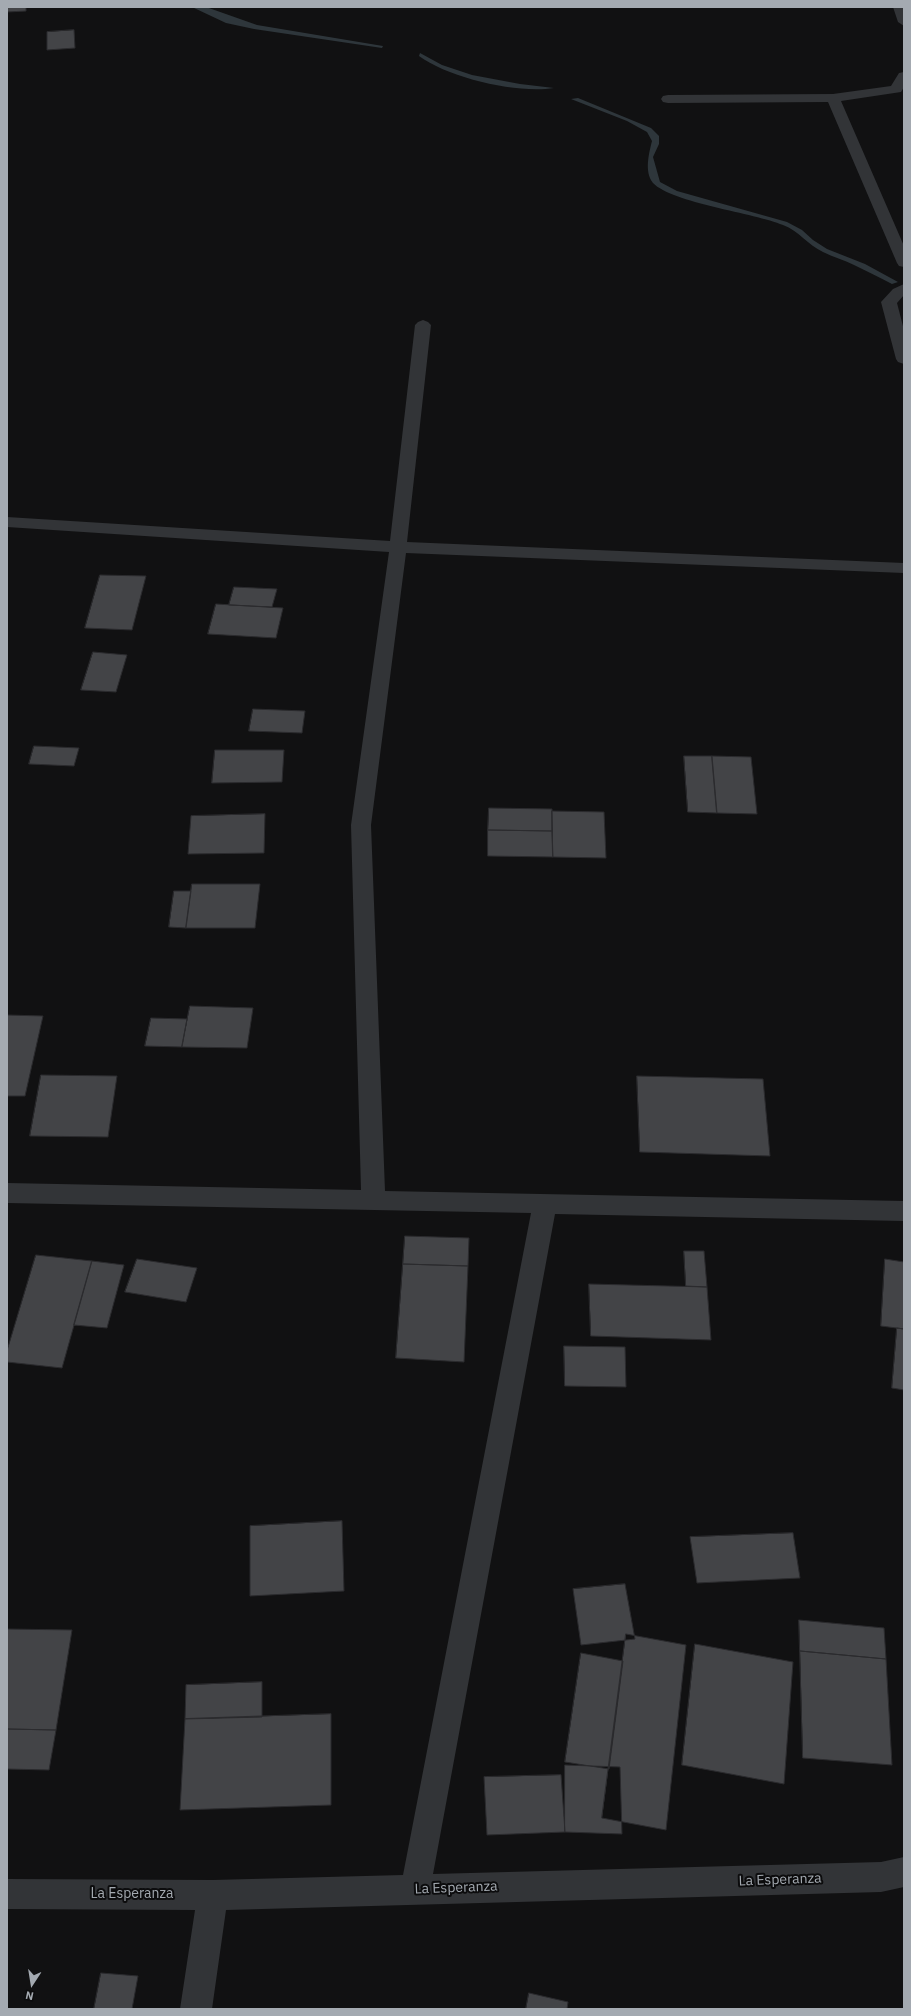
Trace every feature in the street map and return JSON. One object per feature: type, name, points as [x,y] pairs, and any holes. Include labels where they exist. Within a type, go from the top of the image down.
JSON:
[{"type":"street","points":[[899,7],[904,22]]},
{"type":"street","points":[[668,99],[833,98],[896,89],[904,76]]},
{"type":"street","points":[[833,98],[904,263]]},
{"type":"street","points":[[904,289],[898,292],[889,302],[904,359]]},
{"type":"street","points":[[373,1201],[361,825],[398,547],[423,325]]},
{"type":"street","points":[[7,522],[398,547],[904,568]]},
{"type":"street","points":[[7,1193],[904,1211]]},
{"type":"street","points":[[414,1890],[545,1204]]},
{"type":"street","name":"La Esperanza","points":[[7,1894],[213,1895],[881,1877],[904,1872]]},
{"type":"street","points":[[196,2009],[213,1895]]},
{"type":"shaded area","points":[[192,7],[206,7],[257,25],[383,46],[382,48],[254,29],[226,23]]},
{"type":"shaded area","points":[[420,53],[442,65],[472,75],[520,84],[554,88],[522,89],[484,82],[465,77],[432,64],[419,56]]},
{"type":"shaded area","points":[[578,98],[651,128],[659,136],[659,144],[653,157],[660,182],[677,191],[787,222],[802,230],[813,240],[827,249],[865,264],[898,282],[892,284],[850,263],[823,252],[783,225],[754,216],[695,202],[663,190],[650,179],[648,162],[652,141],[647,132],[627,121],[571,99]]},
{"type":"building","points":[[7,7],[26,7],[26,11],[7,12]]},
{"type":"building","points":[[74,30],[75,48],[47,50],[47,32]]},
{"type":"building","points":[[100,575],[146,576],[132,630],[85,628]]},
{"type":"building","points":[[234,587],[277,589],[272,607],[229,605]]},
{"type":"building","points":[[216,604],[283,608],[276,638],[208,634]]},
{"type":"building","points":[[93,652],[127,655],[116,692],[81,690]]},
{"type":"building","points":[[253,709],[305,711],[302,733],[249,731]]},
{"type":"building","points":[[34,746],[79,748],[74,766],[29,764]]},
{"type":"building","points":[[215,750],[284,750],[282,782],[212,783]]},
{"type":"building","points":[[684,756],[712,756],[717,813],[688,812]]},
{"type":"building","points":[[712,756],[751,757],[757,814],[717,813]]},
{"type":"building","points":[[489,808],[552,809],[552,831],[488,830]]},
{"type":"building","points":[[552,811],[604,812],[606,858],[553,857]]},
{"type":"building","points":[[265,814],[264,853],[188,854],[191,816]]},
{"type":"building","points":[[488,830],[552,831],[553,857],[488,856]]},
{"type":"building","points":[[192,884],[260,884],[255,928],[186,928]]},
{"type":"building","points":[[174,891],[191,891],[186,928],[169,927]]},
{"type":"building","points":[[190,1006],[253,1008],[247,1048],[182,1047]]},
{"type":"building","points":[[7,1015],[43,1016],[25,1096],[7,1096]]},
{"type":"building","points":[[151,1018],[187,1019],[182,1047],[145,1046]]},
{"type":"building","points":[[41,1075],[117,1076],[108,1137],[30,1136]]},
{"type":"building","points":[[637,1076],[763,1079],[770,1156],[640,1152]]},
{"type":"building","points":[[405,1236],[469,1238],[468,1266],[403,1264]]},
{"type":"building","points":[[684,1251],[704,1251],[707,1287],[686,1286]]},
{"type":"building","points":[[36,1255],[92,1261],[62,1368],[7,1362],[7,1351]]},
{"type":"building","points":[[137,1259],[197,1268],[186,1302],[125,1292]]},
{"type":"building","points":[[885,1259],[904,1262],[904,1329],[881,1326]]},
{"type":"building","points":[[92,1261],[124,1265],[107,1328],[74,1325]]},
{"type":"building","points":[[403,1264],[468,1266],[464,1362],[396,1358]]},
{"type":"building","points":[[589,1284],[707,1287],[711,1340],[591,1336]]},
{"type":"building","points":[[897,1328],[904,1329],[904,1390],[892,1388]]},
{"type":"building","points":[[564,1346],[625,1347],[626,1387],[565,1386]]},
{"type":"building","points":[[342,1521],[344,1591],[250,1596],[250,1526]]},
{"type":"building","points":[[793,1533],[800,1578],[697,1583],[690,1537]]},
{"type":"building","points":[[625,1584],[635,1639],[581,1645],[573,1589]]},
{"type":"building","points":[[799,1620],[884,1628],[886,1659],[800,1651]]},
{"type":"building","points":[[7,1629],[72,1630],[56,1730],[7,1729]]},
{"type":"building","points":[[626,1634],[686,1645],[666,1830],[602,1818]]},
{"type":"building","points":[[695,1644],[793,1662],[784,1784],[682,1765]]},
{"type":"building","points":[[800,1651],[886,1659],[892,1765],[803,1758]]},
{"type":"building","points":[[581,1653],[623,1661],[609,1769],[565,1762]]},
{"type":"building","points":[[262,1682],[262,1717],[185,1719],[186,1685]]},
{"type":"building","points":[[331,1714],[331,1805],[180,1810],[185,1719]]},
{"type":"building","points":[[7,1729],[56,1730],[49,1770],[7,1769]]},
{"type":"building","points":[[565,1765],[620,1767],[622,1834],[565,1832]]},
{"type":"building","points":[[561,1775],[565,1832],[487,1835],[484,1777]]},
{"type":"building","points":[[101,1973],[138,1976],[132,2009],[94,2009]]},
{"type":"building","points":[[529,1993],[568,2002],[567,2009],[526,2009]]}]
